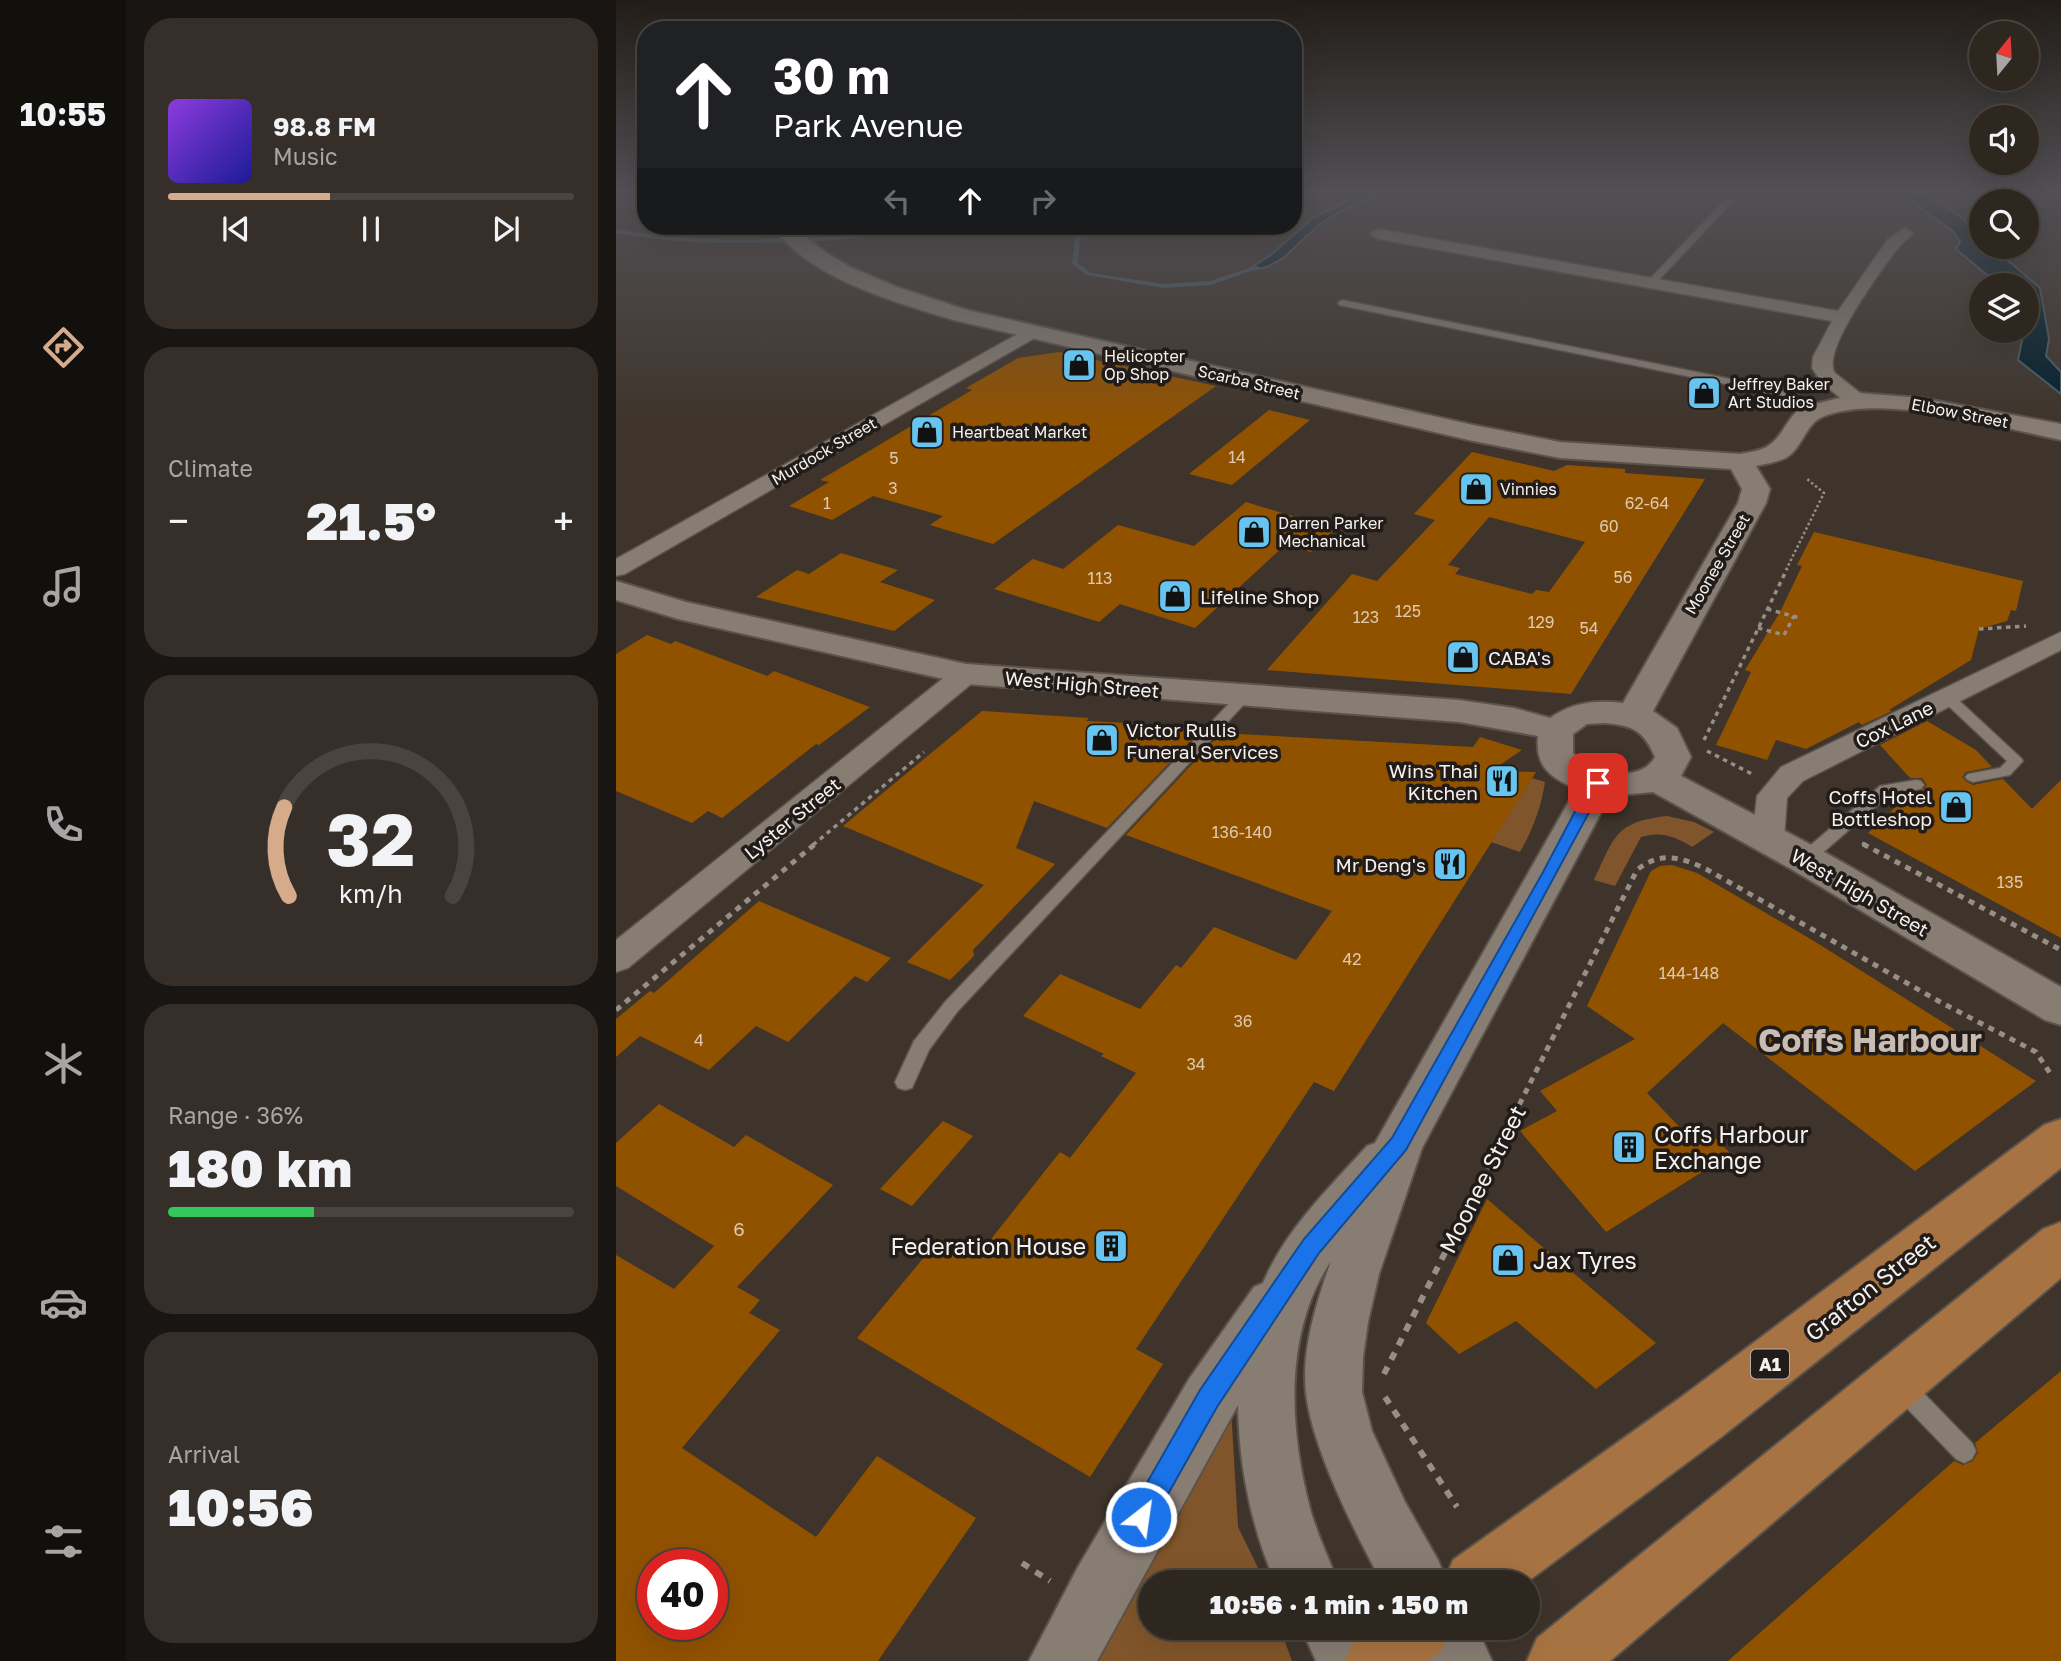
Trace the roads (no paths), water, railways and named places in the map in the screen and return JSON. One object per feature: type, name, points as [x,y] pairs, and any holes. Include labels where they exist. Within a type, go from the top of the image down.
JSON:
[{"type":"highway","name":"Grafton Street","points":[[1491,1570],[1700,1418],[2061,1140]]},
{"type":"highway","points":[[1560,1661],[2061,1246]]},
{"type":"highway","points":[[1378,1661],[1403,1640]]},
{"type":"street","name":"Scarba Street","points":[[845,271],[909,299],[1032,332],[1473,433],[1560,450],[1740,462]]},
{"type":"street","points":[[1581,271],[1842,317]]},
{"type":"street","points":[[1859,400],[1826,375],[1821,366],[1822,358],[1842,317],[1874,271]]},
{"type":"street","name":"Murdock Street","points":[[616,569],[1032,332]]},
{"type":"street","points":[[1740,462],[1776,453],[1788,442],[1804,417],[1820,408],[1859,400]]},
{"type":"street","name":"Elbow Street","points":[[1859,400],[1921,405],[2061,432]]},
{"type":"street","name":"Moonee Street","points":[[1633,716],[1752,503],[1756,489],[1740,462]]},
{"type":"street","name":"West High Street","points":[[616,590],[678,610],[966,674],[1459,711],[1514,719],[1556,730]]},
{"type":"street","name":"Cox Lane","points":[[1768,839],[1772,796],[1792,774],[2061,640]]},
{"type":"street","name":"Lyster Street","points":[[616,959],[966,674]]},
{"type":"street","points":[[1595,712],[1633,716],[1650,723],[1663,734],[1671,745],[1672,758],[1668,769],[1657,778],[1630,786],[1598,783],[1581,777],[1558,758],[1553,748],[1556,730],[1577,715],[1595,712]]},
{"type":"street","name":"West High Street","points":[[1657,778],[1805,859],[2061,1008]]},
{"type":"street","points":[[1409,1570],[1361,1478],[1344,1435],[1334,1392],[1335,1357],[1353,1273],[1399,1144],[1598,783]]},
{"type":"street","points":[[1062,1661],[1209,1399],[1291,1280],[1311,1246],[1399,1144]]},
{"type":"street","points":[[1291,1280],[1274,1330],[1267,1382],[1266,1430],[1271,1466],[1288,1533],[1302,1570]]},
{"type":"street","points":[[1341,1640],[1353,1661]]},
{"type":"street","points":[[1448,1640],[1459,1661]]},
{"type":"lane","points":[[1651,283],[1663,271]]},
{"type":"lane","points":[[1342,303],[1721,380],[1780,394],[1820,408]]},
{"type":"lane","points":[[905,1082],[921,1046],[951,1007],[1244,696]]},
{"type":"lane","points":[[1947,697],[2016,761],[2005,772],[1973,777]]},
{"type":"lane","points":[[1805,859],[1885,790],[1916,785]]},
{"type":"lane","points":[[1898,1382],[1964,1451]]},
{"type":"water","points":[[1982,271],[2020,271],[2022,273],[1985,273]]},
{"type":"water","points":[[2039,287],[2049,339],[2046,356],[2061,372],[2061,394],[2018,360],[2022,343],[2039,343]]},
{"type":"waterway","points":[[1084,271],[1089,274],[1164,286],[1211,283],[1248,271]]},
{"type":"place","name":"Helicopter Op Shop","points":[[1079,365]]},
{"type":"place","name":"Jeffrey Baker Art Studios","points":[[1704,393]]},
{"type":"place","name":"Heartbeat Market","points":[[927,432]]},
{"type":"place","name":"Vinnies","points":[[1476,489]]},
{"type":"place","name":"Darren Parker Mechanical","points":[[1254,532]]},
{"type":"place","name":"Lifeline Shop","points":[[1175,596]]},
{"type":"place","name":"CABA's","points":[[1463,657]]},
{"type":"place","name":"Victor Rullis Funeral Services","points":[[1102,740]]},
{"type":"place","name":"Wins Thai Kitchen","points":[[1502,781]]},
{"type":"place","name":"Coffs Hotel Bottleshop","points":[[1956,807]]},
{"type":"place","name":"Mr Deng's","points":[[1450,864]]},
{"type":"place","name":"Coffs Harbour Exchange","points":[[1629,1147]]},
{"type":"place","name":"Federation House","points":[[1111,1246]]},
{"type":"place","name":"Jax Tyres","points":[[1508,1260]]},
{"type":"district","name":"Coffs Harbour","points":[[1870,1039]]}]
